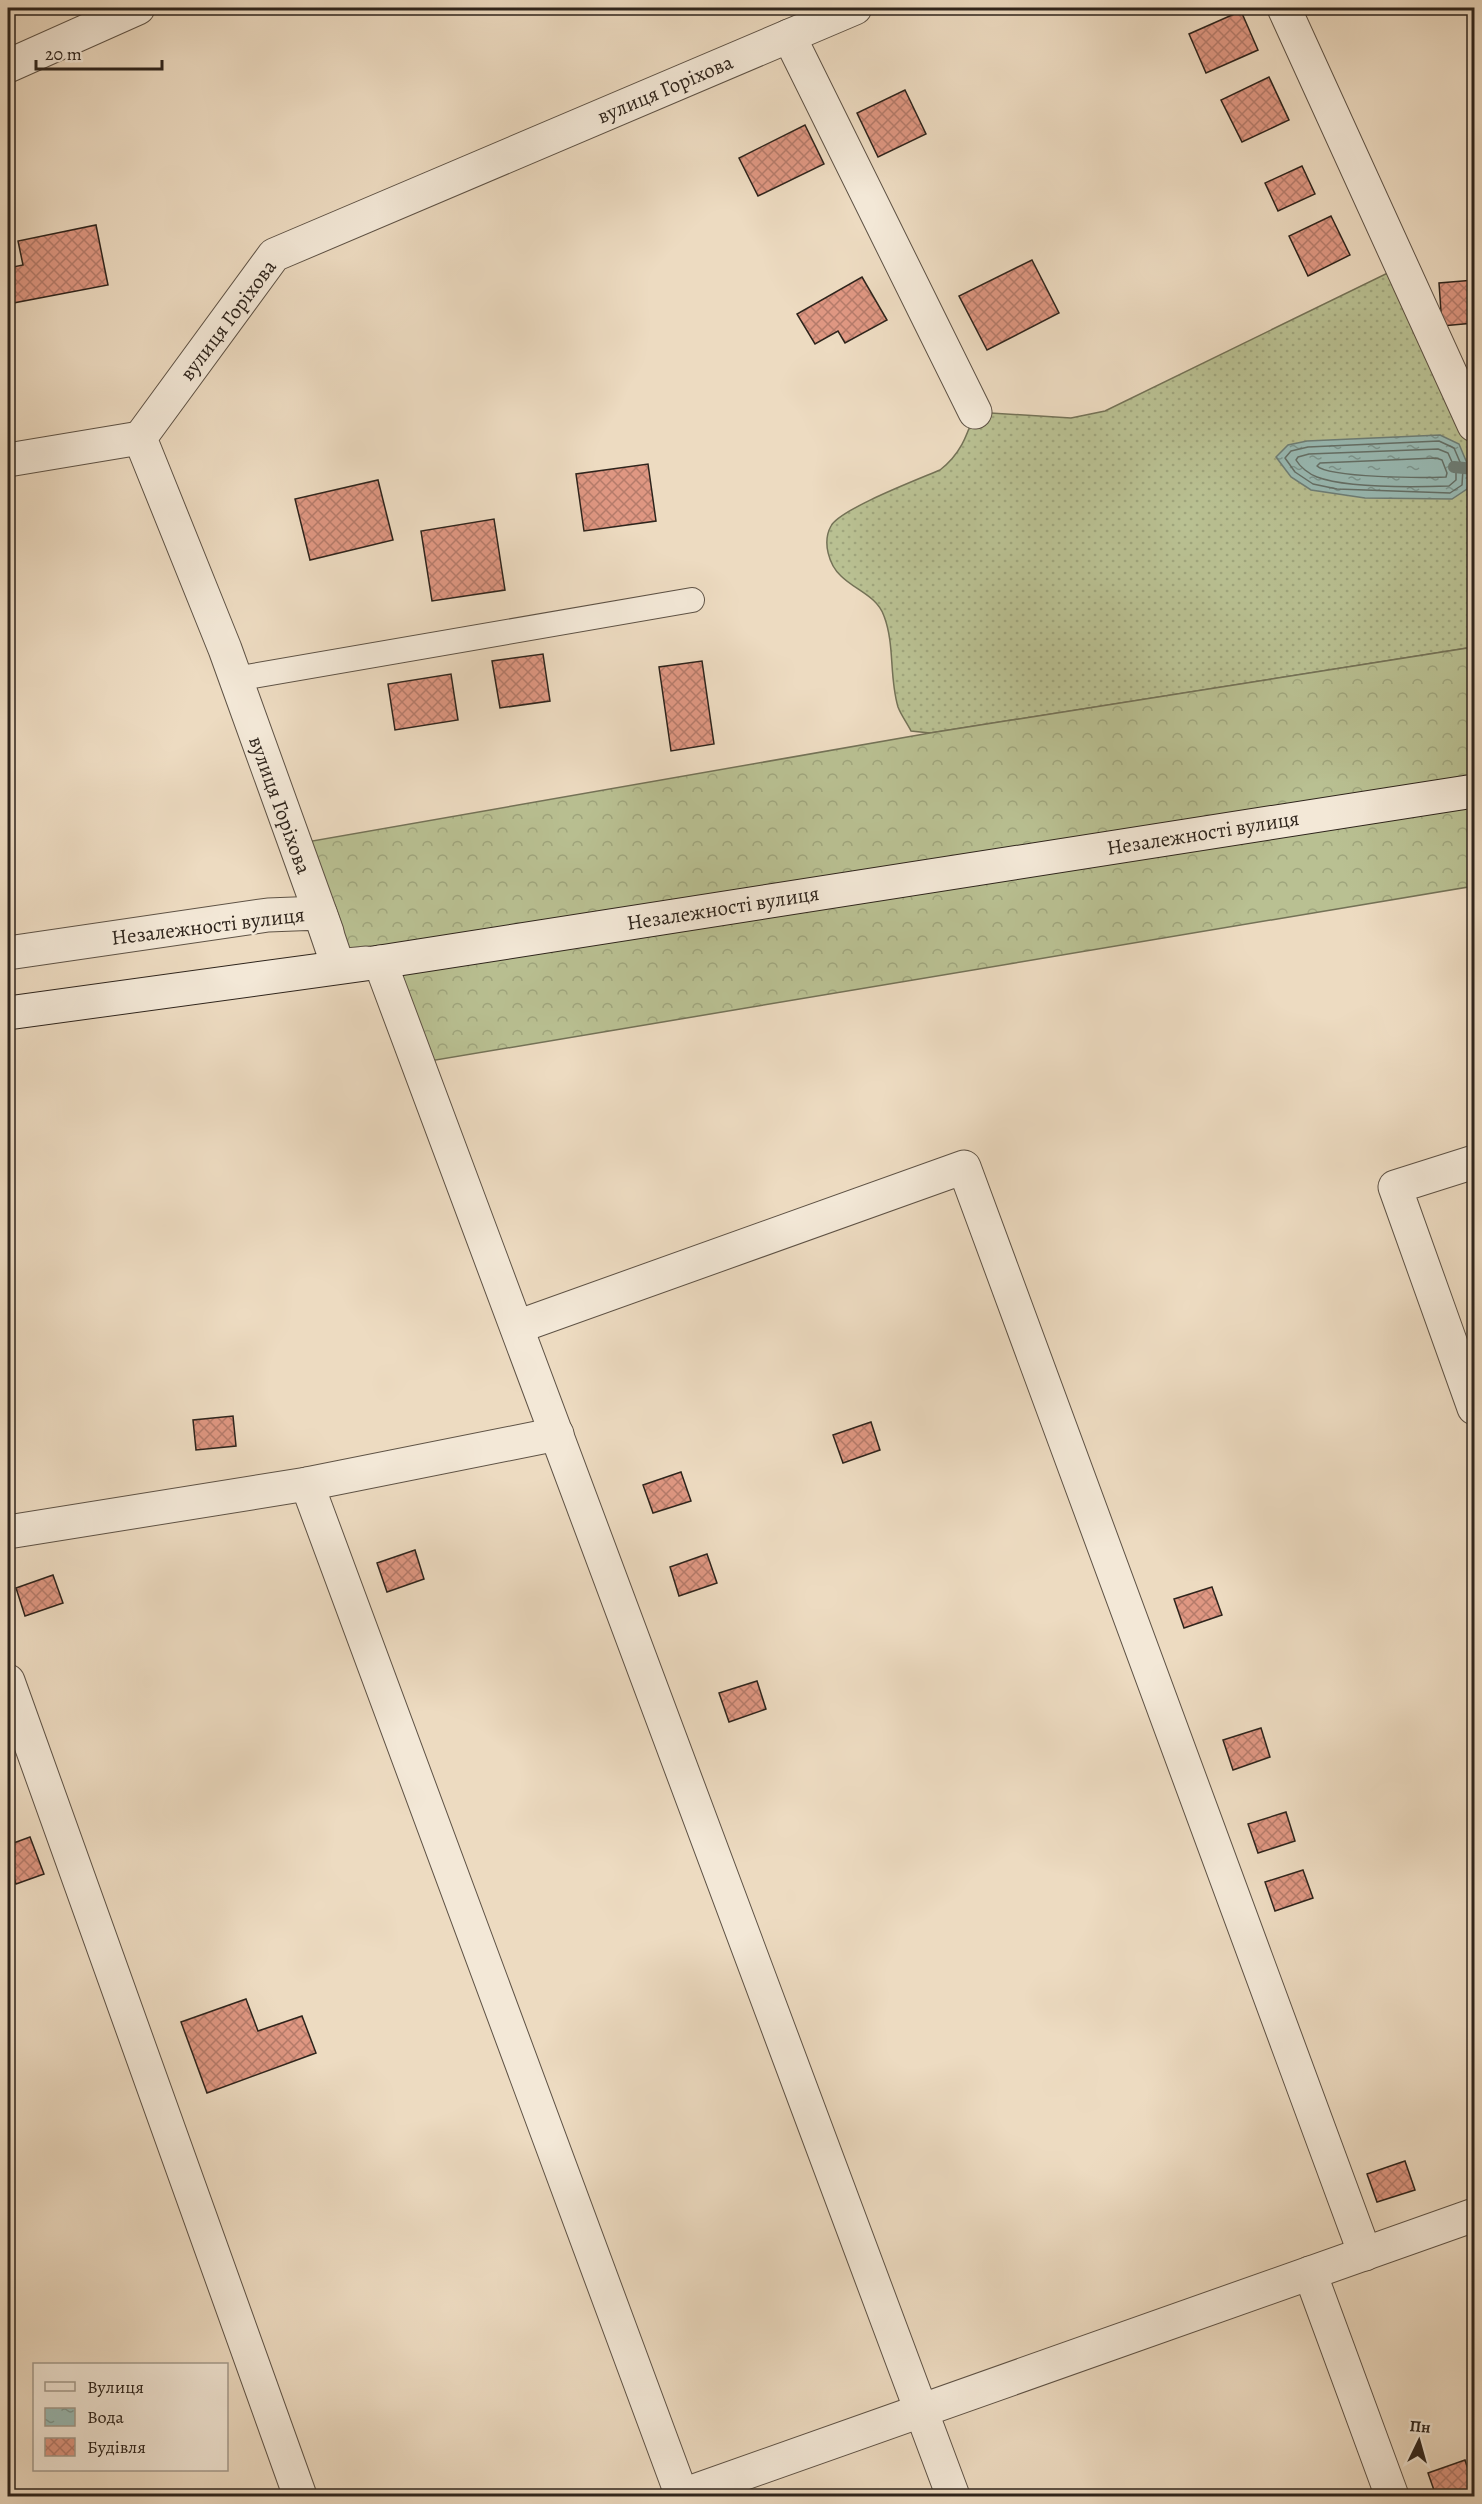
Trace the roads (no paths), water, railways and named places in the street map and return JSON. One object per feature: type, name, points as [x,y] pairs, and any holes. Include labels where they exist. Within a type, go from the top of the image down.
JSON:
[{"type":"street","points":[[8,66],[138,8]]},
{"type":"street","name":"вулиця Горіхова","points":[[320,913],[225,649],[140,438],[274,255],[855,8]]},
{"type":"street","points":[[1284,8],[1474,425]]},
{"type":"street","points":[[789,36],[975,412]]},
{"type":"street","points":[[8,460],[140,438]]},
{"type":"street","name":"Незалежності вулиця","points":[[8,953],[268,915],[320,913],[338,966],[380,962],[1474,790]]},
{"type":"street","points":[[380,962],[953,2496]]},
{"type":"street","points":[[8,1013],[338,966]]},
{"type":"street","points":[[1474,1162],[1395,1187],[1474,1408]]},
{"type":"street","points":[[517,1327],[964,1167],[1365,2254]]},
{"type":"street","points":[[8,1532],[307,1484],[557,1434]]},
{"type":"street","points":[[307,1484],[681,2496],[1474,2215]]},
{"type":"street","points":[[8,1681],[300,2496]]},
{"type":"street","points":[[1310,2273],[1392,2496]]},
{"type":"lane","points":[[235,679],[692,600]]},
{"type":"water","points":[[1440,435],[1459,444],[1469,468],[1470,481],[1467,489],[1452,499],[1365,498],[1311,490],[1291,477],[1276,457],[1288,445],[1307,441]]},
{"type":"waterway","points":[[1454,467],[1474,469]]}]
